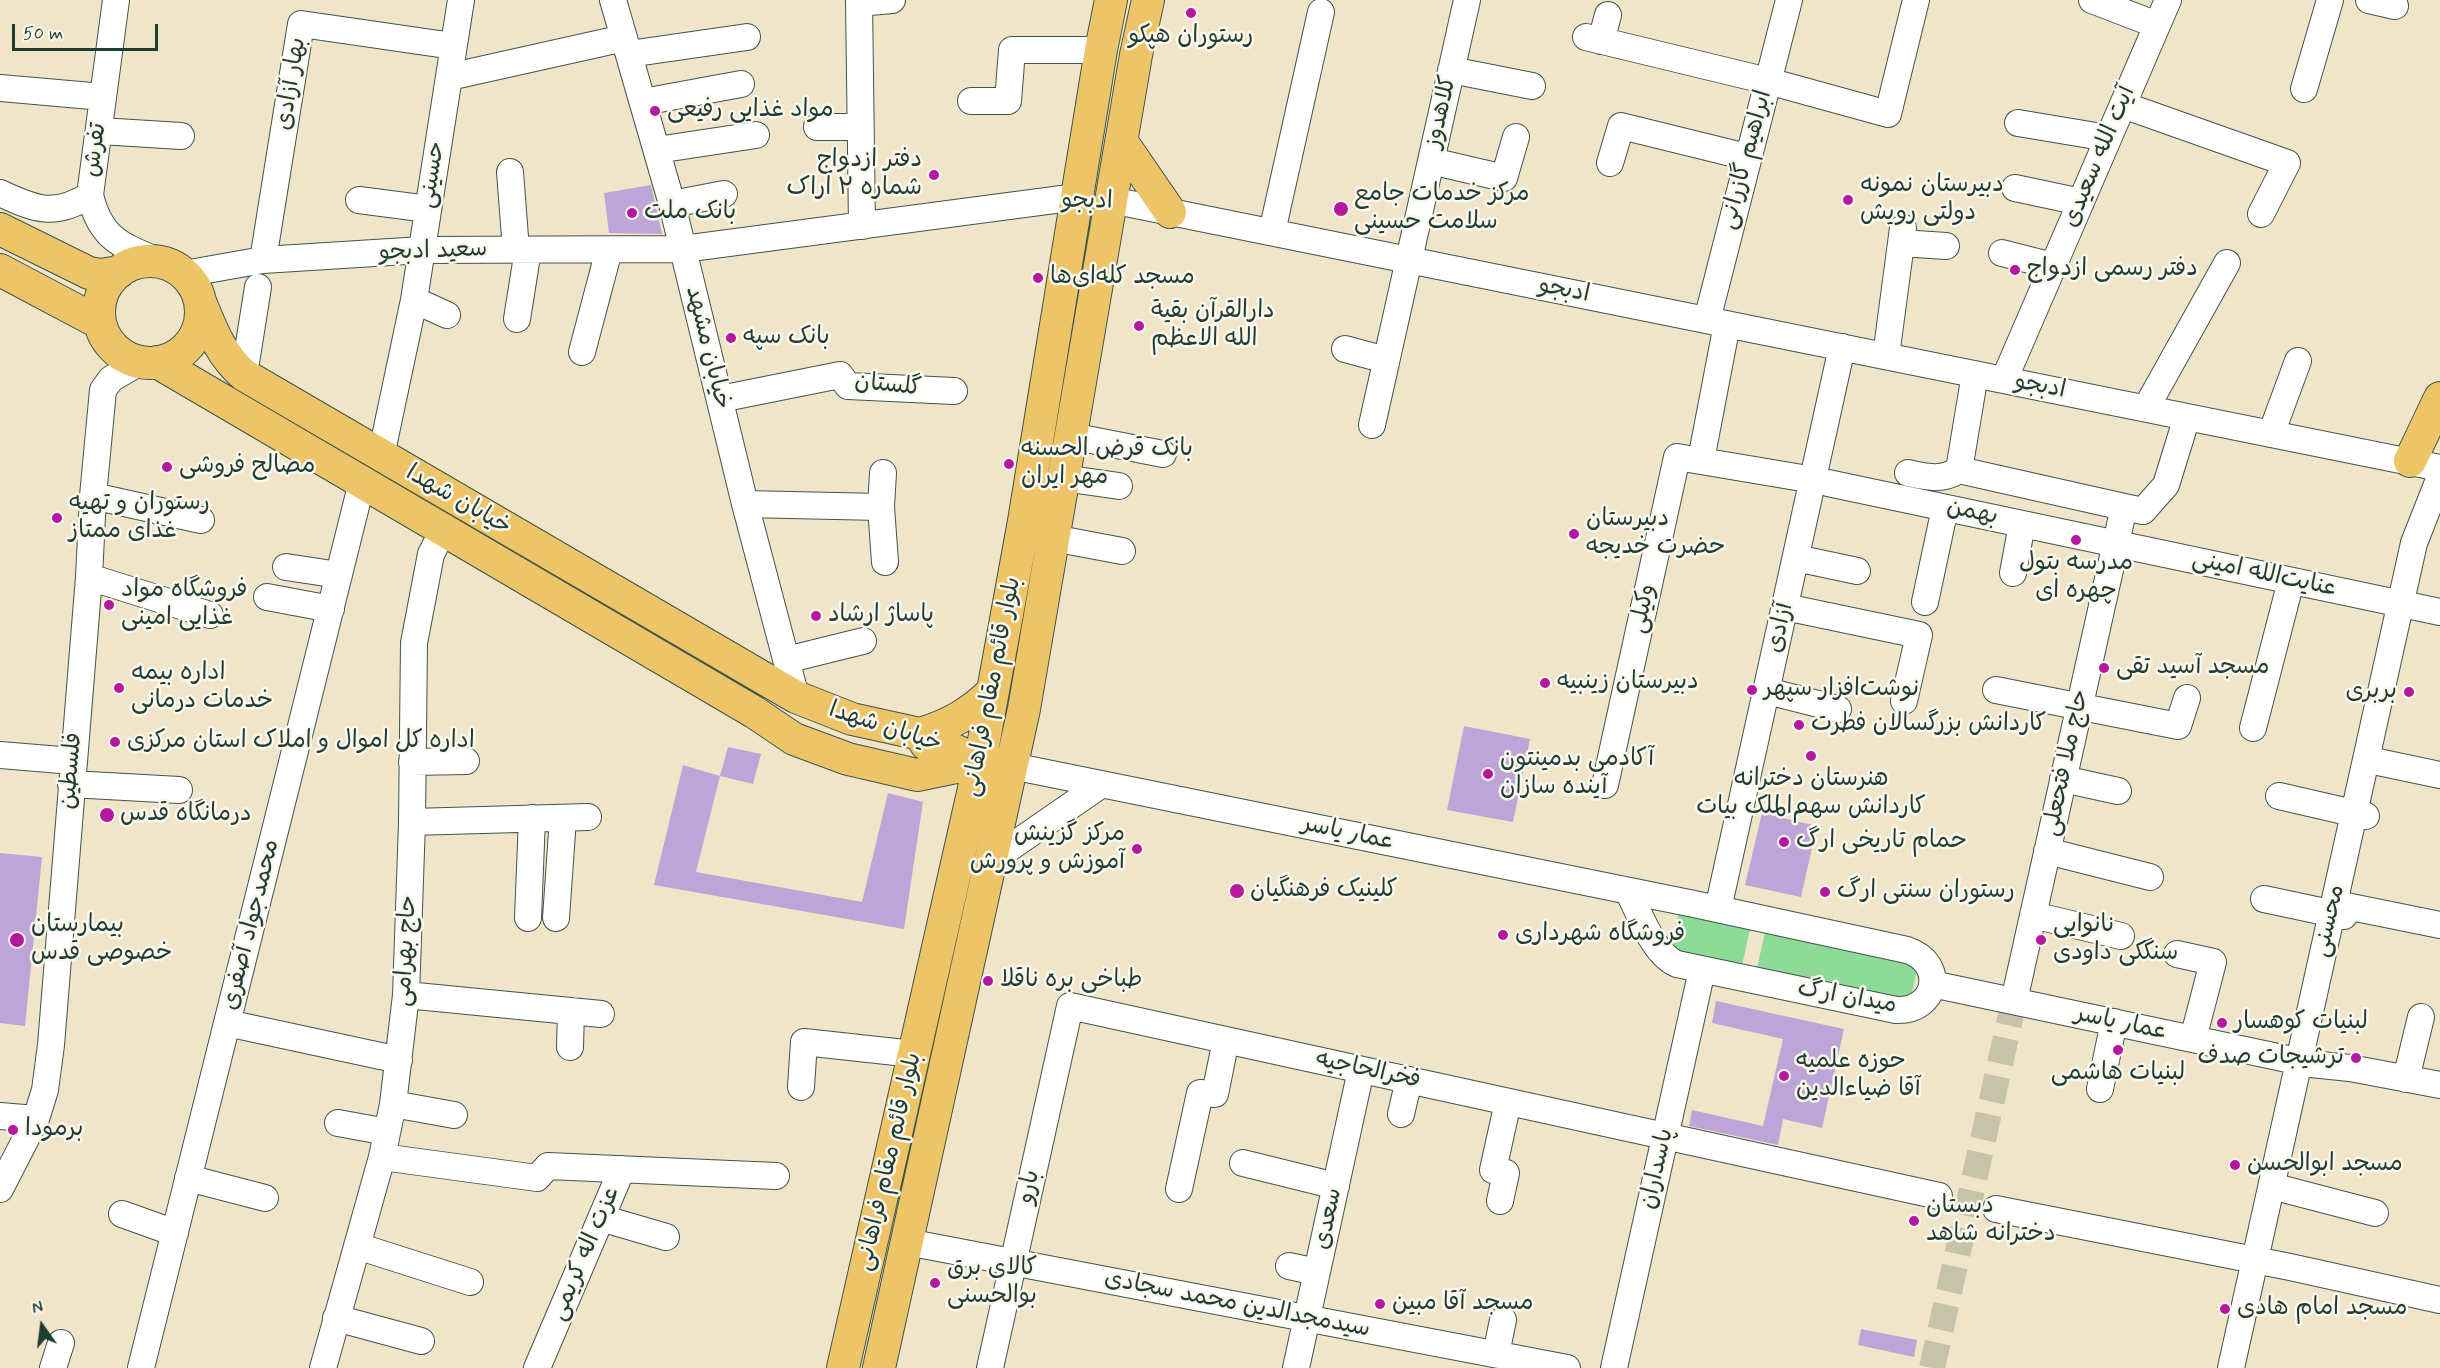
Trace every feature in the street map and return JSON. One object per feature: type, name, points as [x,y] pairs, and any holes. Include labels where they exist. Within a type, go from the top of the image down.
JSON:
[{"type":"main road","name":"بلوار قائم مقام فراهانی","points":[[843,1368],[980,762],[1024,521],[1111,0]]},
{"type":"main road","name":"بلوار قائم مقام فراهانی","points":[[879,1368],[1012,765],[1148,0]]},
{"type":"main road","points":[[1122,142],[1170,212]]},
{"type":"main road","name":"ادبجو","points":[[1077,197],[1111,200]]},
{"type":"main road","points":[[0,229],[89,273],[101,275],[119,272],[140,262],[174,268],[195,287],[201,304],[200,324],[191,342],[178,354],[148,362],[129,358],[114,348],[104,334],[99,312],[107,284],[119,272]]},
{"type":"main road","points":[[0,270],[100,323]]},
{"type":"main road","name":"خیابان شهدا","points":[[201,304],[221,351],[244,375],[381,456],[796,698],[852,719],[920,734],[980,762]]},
{"type":"main road","name":"خیابان شهدا","points":[[148,362],[444,529],[754,712],[794,739],[848,759],[917,775],[980,762]]},
{"type":"main road","points":[[2409,461],[2440,398]]},
{"type":"main road","points":[[917,775],[927,766],[930,756],[928,746],[920,734],[956,722],[975,709],[993,691]]},
{"type":"main road","points":[[980,762],[1012,765]]},
{"type":"street","name":"تفرش","points":[[116,0],[90,195],[98,219],[112,237],[174,268]]},
{"type":"street","name":"حسینی","points":[[381,456],[414,300],[461,0]]},
{"type":"street","name":"خیابان مشهد","points":[[613,0],[672,204],[745,504],[796,698]]},
{"type":"street","points":[[862,226],[859,1],[892,0]]},
{"type":"street","name":"کلاهدوز","points":[[1372,425],[1467,0]]},
{"type":"street","name":"ابراهیم گازرانی","points":[[1717,322],[1747,157],[1789,0]]},
{"type":"street","points":[[1608,15],[1593,39],[1768,81],[1888,114],[1916,0]]},
{"type":"street","points":[[2092,0],[2157,25]]},
{"type":"street","name":"آیت الله سعیدی","points":[[2004,380],[2168,0]]},
{"type":"street","points":[[2304,88],[2330,0]]},
{"type":"street","points":[[2369,0],[2395,6]]},
{"type":"street","points":[[1272,232],[1321,12]]},
{"type":"street","name":"بهار آزادی","points":[[263,260],[301,24],[453,46]]},
{"type":"street","points":[[448,77],[627,46],[747,37]]},
{"type":"street","points":[[971,101],[1008,101],[1012,50],[1101,50]]},
{"type":"street","points":[[1451,70],[1532,86]]},
{"type":"street","points":[[642,102],[741,84]]},
{"type":"street","points":[[0,88],[103,97]]},
{"type":"street","points":[[2123,105],[2287,163],[2261,214]]},
{"type":"street","points":[[2018,123],[2108,138]]},
{"type":"street","points":[[1610,163],[1621,126],[1747,157]]},
{"type":"street","points":[[817,127],[859,127]]},
{"type":"street","points":[[100,130],[181,136]]},
{"type":"street","points":[[657,150],[756,135]]},
{"type":"street","points":[[1431,161],[1504,178],[1516,137]]},
{"type":"street","points":[[510,172],[522,250],[517,320]]},
{"type":"street","points":[[2015,188],[2080,202]]},
{"type":"street","points":[[672,204],[724,194]]},
{"type":"street","points":[[6,196],[39,208],[52,210],[73,205],[90,195]]},
{"type":"street","points":[[6,196],[43,250]]},
{"type":"street","name":"ادبجو","points":[[683,249],[1077,197]]},
{"type":"street","points":[[359,200],[428,209]]},
{"type":"street","name":"ادبجو","points":[[1111,200],[2440,468]]},
{"type":"street","points":[[1886,356],[1902,236],[1946,246]]},
{"type":"street","name":"سعید ادبجو","points":[[174,268],[422,250],[683,249]]},
{"type":"street","points":[[582,352],[609,250]]},
{"type":"street","points":[[2002,253],[2053,266]]},
{"type":"street","points":[[2146,408],[2227,263]]},
{"type":"street","points":[[244,375],[258,287]]},
{"type":"street","points":[[414,300],[447,315]]},
{"type":"street","points":[[1701,460],[1717,322]]},
{"type":"street","name":"آزادی","points":[[1718,909],[1796,558],[1821,482],[1842,347]]},
{"type":"street","points":[[1345,349],[1386,360]]},
{"type":"street","points":[[2271,434],[2298,361]]},
{"type":"street","name":"فلسطین","points":[[0,1189],[36,1119],[45,1090],[51,1045],[103,390],[111,379],[148,362]]},
{"type":"street","points":[[1959,470],[1975,374]]},
{"type":"street","name":"گلستان","points":[[720,399],[840,375],[848,386],[954,391]]},
{"type":"street","points":[[1908,473],[1941,478],[1948,477],[1959,470],[1995,480],[2144,511],[2166,485],[2187,417]]},
{"type":"street","points":[[1071,436],[1163,453]]},
{"type":"street","name":"وکیلی","points":[[1605,785],[1677,457],[1821,482]]},
{"type":"street","points":[[883,473],[881,507],[885,562]]},
{"type":"street","name":"محسنی","points":[[2360,814],[2378,762],[2407,605],[2415,543],[2440,477]]},
{"type":"street","points":[[1064,478],[1119,486]]},
{"type":"street","points":[[1988,517],[1995,480]]},
{"type":"street","name":"محمدجواد آصفری","points":[[141,1368],[363,482]]},
{"type":"street","name":"بهمن","points":[[1821,482],[2115,544]]},
{"type":"street","points":[[93,496],[201,520]]},
{"type":"street","points":[[745,504],[881,507]]},
{"type":"street","name":"حاج ملا فتحعلی","points":[[2014,1001],[2124,507]]},
{"type":"street","points":[[1925,602],[1945,508]]},
{"type":"street","points":[[2013,573],[2022,524]]},
{"type":"street","name":"حاج بهرامی","points":[[323,1368],[382,1157],[393,1104],[406,995],[412,822],[414,643],[431,554],[444,529]]},
{"type":"street","points":[[1053,538],[1122,551]]},
{"type":"street","name":"محسنی","points":[[2231,1368],[2300,1061],[2340,912],[2407,605],[2433,538]]},
{"type":"street","name":"عنایت‌الله امینی","points":[[2115,544],[2440,612]]},
{"type":"street","points":[[1796,558],[1857,571]]},
{"type":"street","points":[[286,567],[339,575]]},
{"type":"street","points":[[88,577],[210,615]]},
{"type":"street","points":[[2253,728],[2291,581]]},
{"type":"street","points":[[267,597],[331,609]]},
{"type":"street","points":[[1785,607],[1919,635],[1904,701]]},
{"type":"street","points":[[786,660],[863,641]]},
{"type":"street","points":[[1996,690],[2178,726],[2187,698]]},
{"type":"street","points":[[1767,691],[1838,709]]},
{"type":"street","points":[[0,755],[72,772],[179,790]]},
{"type":"street","points":[[412,762],[466,761]]},
{"type":"street","points":[[2378,762],[2440,775]]},
{"type":"street","name":"عمار یاسر","points":[[1012,765],[1684,902]]},
{"type":"street","points":[[2063,779],[2118,791]]},
{"type":"street","points":[[992,860],[1102,784]]},
{"type":"street","points":[[2279,796],[2360,814]]},
{"type":"street","points":[[528,918],[532,818]]},
{"type":"street","points":[[412,822],[575,818],[556,918]]},
{"type":"street","points":[[2047,851],[2150,877]]},
{"type":"street","name":"میدان ارگ","points":[[1628,891],[1660,952],[1669,961],[1677,964],[1896,1010],[1915,1008],[1929,994],[1932,984],[1929,966],[1916,953],[1684,902]]},
{"type":"street","points":[[2264,899],[2440,925]]},
{"type":"street","points":[[2033,915],[2121,936]]},
{"type":"street","points":[[2178,954],[2213,962],[2193,1039]]},
{"type":"street","name":"پاسداران","points":[[1614,1368],[1702,970]]},
{"type":"street","name":"عمار یاسر","points":[[1932,984],[2300,1061],[2440,1085]]},
{"type":"street","points":[[406,995],[601,1014]]},
{"type":"street","name":"فخرالحاجیه","points":[[1070,1006],[1939,1196]]},
{"type":"street","name":"بارو","points":[[990,1368],[1070,1006]]},
{"type":"street","points":[[570,1047],[571,1011]]},
{"type":"street","points":[[2406,1079],[2421,1017]]},
{"type":"street","points":[[2100,1089],[2114,1022]]},
{"type":"street","points":[[227,1023],[399,1060]]},
{"type":"street","points":[[1179,1189],[1200,1092],[1215,1094],[1226,1040]]},
{"type":"street","points":[[801,1087],[804,1042],[914,1054]]},
{"type":"street","name":"محسنی","points":[[2243,1368],[2255,1261],[2283,1189],[2300,1061]]},
{"type":"street","name":"سعدی","points":[[1296,1368],[1361,1070]]},
{"type":"street","points":[[1401,1114],[1409,1080]]},
{"type":"street","points":[[1500,1201],[1506,1173],[1493,1170],[1508,1102]]},
{"type":"street","points":[[393,1104],[454,1115]]},
{"type":"street","points":[[0,1116],[36,1119]]},
{"type":"street","points":[[338,1123],[387,1132]]},
{"type":"street","name":"عزت اله کریمی","points":[[382,1157],[537,1178],[548,1166],[622,1169],[537,1368]]},
{"type":"street","points":[[1243,1163],[1336,1186]]},
{"type":"street","points":[[622,1169],[776,1176]]},
{"type":"street","points":[[188,1179],[265,1198]]},
{"type":"street","points":[[2283,1189],[2375,1213]]},
{"type":"street","points":[[1996,1209],[2440,1300]]},
{"type":"street","points":[[122,1214],[175,1233]]},
{"type":"street","points":[[601,1218],[666,1238]]},
{"type":"street","name":"سیدمجدالدین محمد سجادی","points":[[907,1242],[1568,1368]]},
{"type":"street","points":[[357,1246],[470,1282]]},
{"type":"street","points":[[2220,1368],[2255,1261]]},
{"type":"street","points":[[1288,1266],[1317,1272]]},
{"type":"street","points":[[336,1318],[421,1341]]},
{"type":"street","points":[[1496,1354],[1503,1320]]},
{"type":"street","points":[[54,1368],[61,1343]]},
{"type":"green space","points":[[1680,908],[1751,925],[1741,970],[1669,953]]},
{"type":"green space","points":[[1766,928],[1919,961],[1909,1006],[1756,972]]},
{"type":"building","name":"بانک ملت","points":[[651,185],[662,234],[609,233],[604,193]]},
{"type":"building","name":"آکادمی بدمینتون آینده سازان","points":[[1464,726],[1530,739],[1513,822],[1447,810]]},
{"type":"building","points":[[728,747],[761,754],[753,784],[720,776]]},
{"type":"building","points":[[683,765],[720,776],[696,872],[862,902],[888,793],[923,802],[904,929],[654,885]]},
{"type":"building","name":"حمام تاریخی ارگ","points":[[1762,813],[1817,826],[1801,897],[1745,885]]},
{"type":"building","name":"بیمارستان خصوصی قدس","points":[[0,853],[42,857],[25,1026],[0,1023]]},
{"type":"building","points":[[1716,1001],[1844,1029],[1822,1128],[1783,1119],[1778,1145],[1689,1126],[1692,1110],[1763,1126],[1783,1039],[1712,1023]]},
{"type":"building","points":[[1861,1329],[1917,1340],[1914,1357],[1858,1345]]},
{"type":"tunnel","points":[[1932,1368],[2014,1001]]},
{"type":"place","name":"رستوران هپکو","points":[[1191,13]]},
{"type":"place","name":"مواد غذایی رفیعی","points":[[655,111]]},
{"type":"place","name":"دفتر ازدواج شماره ۲ اراک","points":[[934,175]]},
{"type":"place","name":"دبیرستان نمونه دولتی رویش","points":[[1848,200]]},
{"type":"place","name":"مرکز خدمات جامع سلامت حسینی","points":[[1341,209]]},
{"type":"place","name":"بانک ملت","points":[[632,213]]},
{"type":"place","name":"دفتر رسمی ازدواج","points":[[2015,270]]},
{"type":"place","name":"مسجد کله‌ای‌ها","points":[[1038,278]]},
{"type":"place","name":"دارالقرآن بقیة الله الاعظم","points":[[1139,326]]},
{"type":"place","name":"بانک سپه","points":[[731,338]]},
{"type":"place","name":"بانک قرض الحسنه مهر ایران","points":[[1009,464]]},
{"type":"place","name":"مصالح فروشی","points":[[167,467]]},
{"type":"place","name":"رستوران و تهیه غذای ممتاز","points":[[57,518]]},
{"type":"place","name":"دبیرستان حضرت خدیجه","points":[[1574,534]]},
{"type":"place","name":"مدرسه بتول چهره ای","points":[[2076,540]]},
{"type":"place","name":"فروشگاه مواد غذایی امینی","points":[[109,605]]},
{"type":"place","name":"پاساژ ارشاد","points":[[816,616]]},
{"type":"place","name":"مسجد آسید تقی","points":[[2104,668]]},
{"type":"place","name":"دبیرستان زینبیه","points":[[1545,683]]},
{"type":"place","name":"اداره بیمه خدمات درمانی","points":[[119,688]]},
{"type":"place","name":"نوشت‌افزار سپهر","points":[[1752,690]]},
{"type":"place","name":"بربری","points":[[2409,692]]},
{"type":"place","name":"کاردانش بزرگسالان فطرت","points":[[1799,725]]},
{"type":"place","name":"اداره کل اموال و املاک استان مرکزی","points":[[115,742]]},
{"type":"place","name":"هنرستان دخترانه کاردانش سهم‌الملک بیات","points":[[1811,756]]},
{"type":"place","name":"آکادمی بدمینتون آینده سازان","points":[[1488,774]]},
{"type":"place","name":"درمانگاه قدس","points":[[107,815]]},
{"type":"place","name":"حمام تاریخی ارگ","points":[[1784,842]]},
{"type":"place","name":"مرکز گزینش آموزش و پرورش","points":[[1137,849]]},
{"type":"place","name":"کلینیک فرهنگیان","points":[[1237,891]]},
{"type":"place","name":"رستوران سنتی ارگ","points":[[1825,892]]},
{"type":"place","name":"فروشگاه شهرداری","points":[[1503,935]]},
{"type":"place","name":"بیمارستان خصوصی قدس","points":[[17,940]]},
{"type":"place","name":"نانوایی سنگکی داودی","points":[[2041,940]]},
{"type":"place","name":"طباخی بره ناقلا","points":[[988,981]]},
{"type":"place","name":"لبنیات کوهسار","points":[[2222,1023]]},
{"type":"place","name":"لبنیات هاشمی","points":[[2118,1050]]},
{"type":"place","name":"ترشیجات صدف","points":[[2356,1058]]},
{"type":"place","name":"حوزه علمیه آقا ضیاءالدین","points":[[1784,1076]]},
{"type":"place","name":"برمودا","points":[[13,1130]]},
{"type":"place","name":"مسجد ابوالحسن","points":[[2235,1165]]},
{"type":"place","name":"دبستان دخترانه شاهد","points":[[1914,1221]]},
{"type":"place","name":"کالای برق بوالحسنی","points":[[935,1283]]},
{"type":"place","name":"مسجد آقا مبین","points":[[1380,1304]]},
{"type":"place","name":"مسجد امام هادی","points":[[2225,1309]]}]
